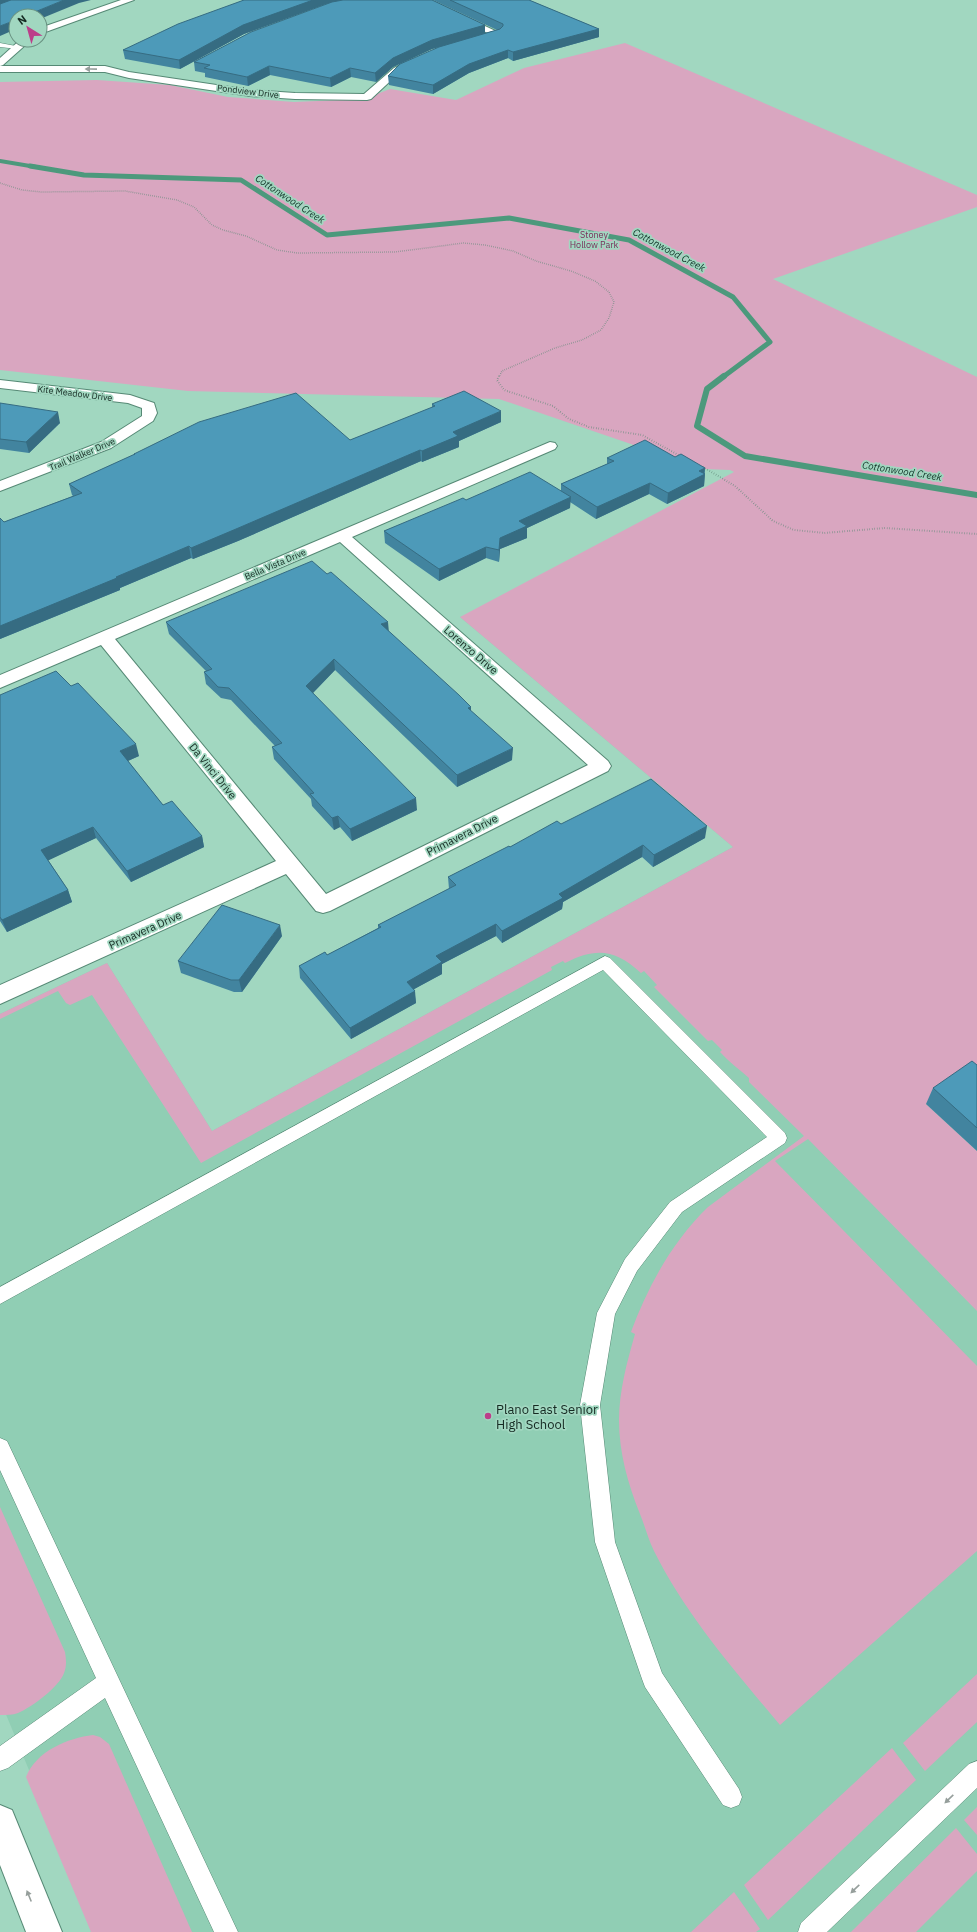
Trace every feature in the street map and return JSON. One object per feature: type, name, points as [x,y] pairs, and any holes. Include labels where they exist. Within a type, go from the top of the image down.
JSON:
[{"type":"street","points":[[48,28],[127,0]]},
{"type":"street","points":[[422,0],[496,34],[481,38]]},
{"type":"street","points":[[0,63],[17,48]]},
{"type":"street","name":"Pondview Drive","points":[[60,79],[129,76],[169,80],[250,93],[295,96],[367,97],[398,70],[423,58]]},
{"type":"street","name":"Pondview Drive","points":[[0,69],[105,70],[129,76]]},
{"type":"street","points":[[169,80],[182,73]]},
{"type":"street","name":"Kite Meadow Drive","points":[[0,384],[130,399],[149,406]]},
{"type":"street","name":"Trail Walker Drive","points":[[1,485],[106,445],[148,418],[150,413],[149,406]]},
{"type":"street","name":"Bella Vista Drive","points":[[0,682],[550,446]]},
{"type":"street","name":"Lorenzo Drive","points":[[341,535],[601,766]]},
{"type":"street","name":"Da Vinci Drive","points":[[104,637],[323,905]]},
{"type":"street","name":"Primavera Drive","points":[[323,905],[601,766]]},
{"type":"street","name":"Primavera Drive","points":[[0,995],[289,864]]},
{"type":"street","points":[[0,1822],[44,1932]]},
{"type":"lane","points":[[0,1296],[605,962],[779,1138],[676,1207],[631,1265],[606,1313],[590,1405],[605,1542],[650,1672],[653,1679],[731,1797]]},
{"type":"lane","points":[[0,1448],[226,1932]]},
{"type":"lane","points":[[0,1760],[109,1682]]},
{"type":"lane","points":[[810,1932],[977,1772]]},
{"type":"path","points":[[0,183],[22,190],[41,192],[104,190],[125,191],[177,200],[194,207],[212,225],[223,230],[246,236],[277,250],[321,254],[395,252],[464,243],[513,250],[536,261],[571,271],[595,281],[610,292],[614,302],[601,330],[582,340],[555,348],[502,371],[497,380],[504,390],[553,406],[569,419],[589,427],[642,435],[684,457]]},
{"type":"path","points":[[698,465],[735,486],[773,521],[794,530],[824,533],[885,528],[977,534]]},
{"type":"shaded area","name":"Plano East Senior High School","points":[[977,523],[977,1932],[96,1932],[0,1700],[0,1014],[107,963],[212,1131],[733,847],[460,617]]},
{"type":"green space","name":"Stoney Hollow Park","points":[[625,43],[977,195],[977,207],[773,279],[977,377],[977,1088],[926,1104],[977,1151],[977,1311],[808,1139],[775,1161],[977,1366],[977,1551],[780,1725],[728,1663],[696,1620],[667,1575],[654,1551],[632,1491],[622,1456],[619,1432],[619,1409],[624,1377],[635,1334],[631,1332],[653,1281],[672,1250],[708,1207],[804,1136],[749,1082],[749,1078],[723,1056],[720,1052],[722,1050],[712,1040],[708,1041],[654,987],[657,985],[644,971],[641,973],[623,959],[605,953],[586,954],[565,963],[563,961],[551,967],[552,970],[201,1163],[92,995],[70,1005],[66,1003],[58,991],[0,1019],[0,1014],[107,963],[212,1131],[733,847],[460,617],[734,472],[730,470],[704,469],[499,399],[188,391],[0,370],[0,82],[97,80],[170,85],[228,97],[294,102],[364,99],[390,89],[456,100],[524,68]]},
{"type":"green space","points":[[0,1507],[65,1652],[66,1662],[64,1673],[51,1690],[30,1706],[12,1715],[0,1715]]},
{"type":"green space","points":[[977,1674],[977,1722],[925,1771],[903,1743]]},
{"type":"green space","points":[[93,1735],[100,1737],[109,1744],[192,1932],[91,1932],[26,1777],[37,1760],[54,1747],[73,1739]]},
{"type":"green space","points":[[892,1748],[916,1780],[768,1920],[744,1885]]},
{"type":"green space","points":[[977,1807],[977,1835],[964,1820]]},
{"type":"green space","points":[[956,1828],[977,1854],[977,1871],[916,1932],[851,1932]]},
{"type":"green space","points":[[734,1892],[760,1929],[756,1932],[691,1932]]},
{"type":"building","points":[[11,0],[64,0],[44,8],[8,8],[8,23],[0,26],[0,4]]},
{"type":"building","points":[[244,0],[313,0],[243,25],[179,60],[123,50],[178,24]]},
{"type":"building","points":[[343,0],[432,0],[485,25],[432,40],[393,58],[375,73],[350,68],[330,78],[269,66],[247,77],[204,68],[210,65],[194,62],[251,32],[332,2]]},
{"type":"building","points":[[450,0],[529,0],[599,29],[513,52],[508,50],[469,64],[433,85],[388,76],[400,64],[439,47],[500,29],[503,26],[503,24]]},
{"type":"building","points":[[464,391],[501,411],[453,432],[458,436],[422,451],[420,450],[191,548],[189,546],[116,577],[117,578],[0,626],[0,518],[4,522],[82,493],[69,484],[135,454],[199,422],[296,393],[350,440],[435,406],[432,404]]},
{"type":"building","points":[[0,403],[58,412],[26,442],[0,439]]},
{"type":"building","points":[[645,440],[675,457],[681,454],[705,468],[699,471],[705,474],[668,493],[650,483],[597,507],[561,484],[614,461],[607,458]]},
{"type":"building","points":[[530,472],[571,497],[519,521],[527,526],[500,538],[499,550],[486,547],[439,569],[384,531],[463,498],[466,500]]},
{"type":"building","points":[[312,561],[327,574],[331,572],[388,622],[381,624],[471,707],[468,708],[513,748],[457,775],[334,659],[306,686],[416,798],[350,829],[338,816],[332,818],[310,794],[314,793],[272,747],[282,743],[229,688],[218,687],[204,672],[212,669],[166,622]]},
{"type":"building","points":[[56,671],[71,686],[78,683],[136,744],[120,751],[163,805],[172,801],[202,836],[127,871],[93,827],[41,850],[68,890],[2,920],[0,917],[0,695]]},
{"type":"building","points":[[651,779],[707,826],[654,855],[643,845],[559,894],[563,898],[502,931],[496,924],[436,956],[442,962],[407,982],[415,991],[350,1028],[299,966],[325,952],[327,955],[381,927],[378,925],[456,885],[448,877],[509,846],[510,847],[557,821],[561,824]]},
{"type":"building","points":[[222,905],[280,925],[239,980],[231,980],[178,961]]},
{"type":"building","points":[[972,1061],[977,1065],[977,1128],[933,1088]]},
{"type":"waterway","name":"Cottonwood Creek","points":[[0,161],[84,175],[241,180],[327,235],[509,218],[629,240],[733,297],[770,342],[723,377]]},
{"type":"waterway","name":"Cottonwood Creek","points":[[724,376],[707,389],[697,426],[745,456],[977,495]]},
{"type":"place","name":"Plano East Senior High School","points":[[488,1416]]}]
